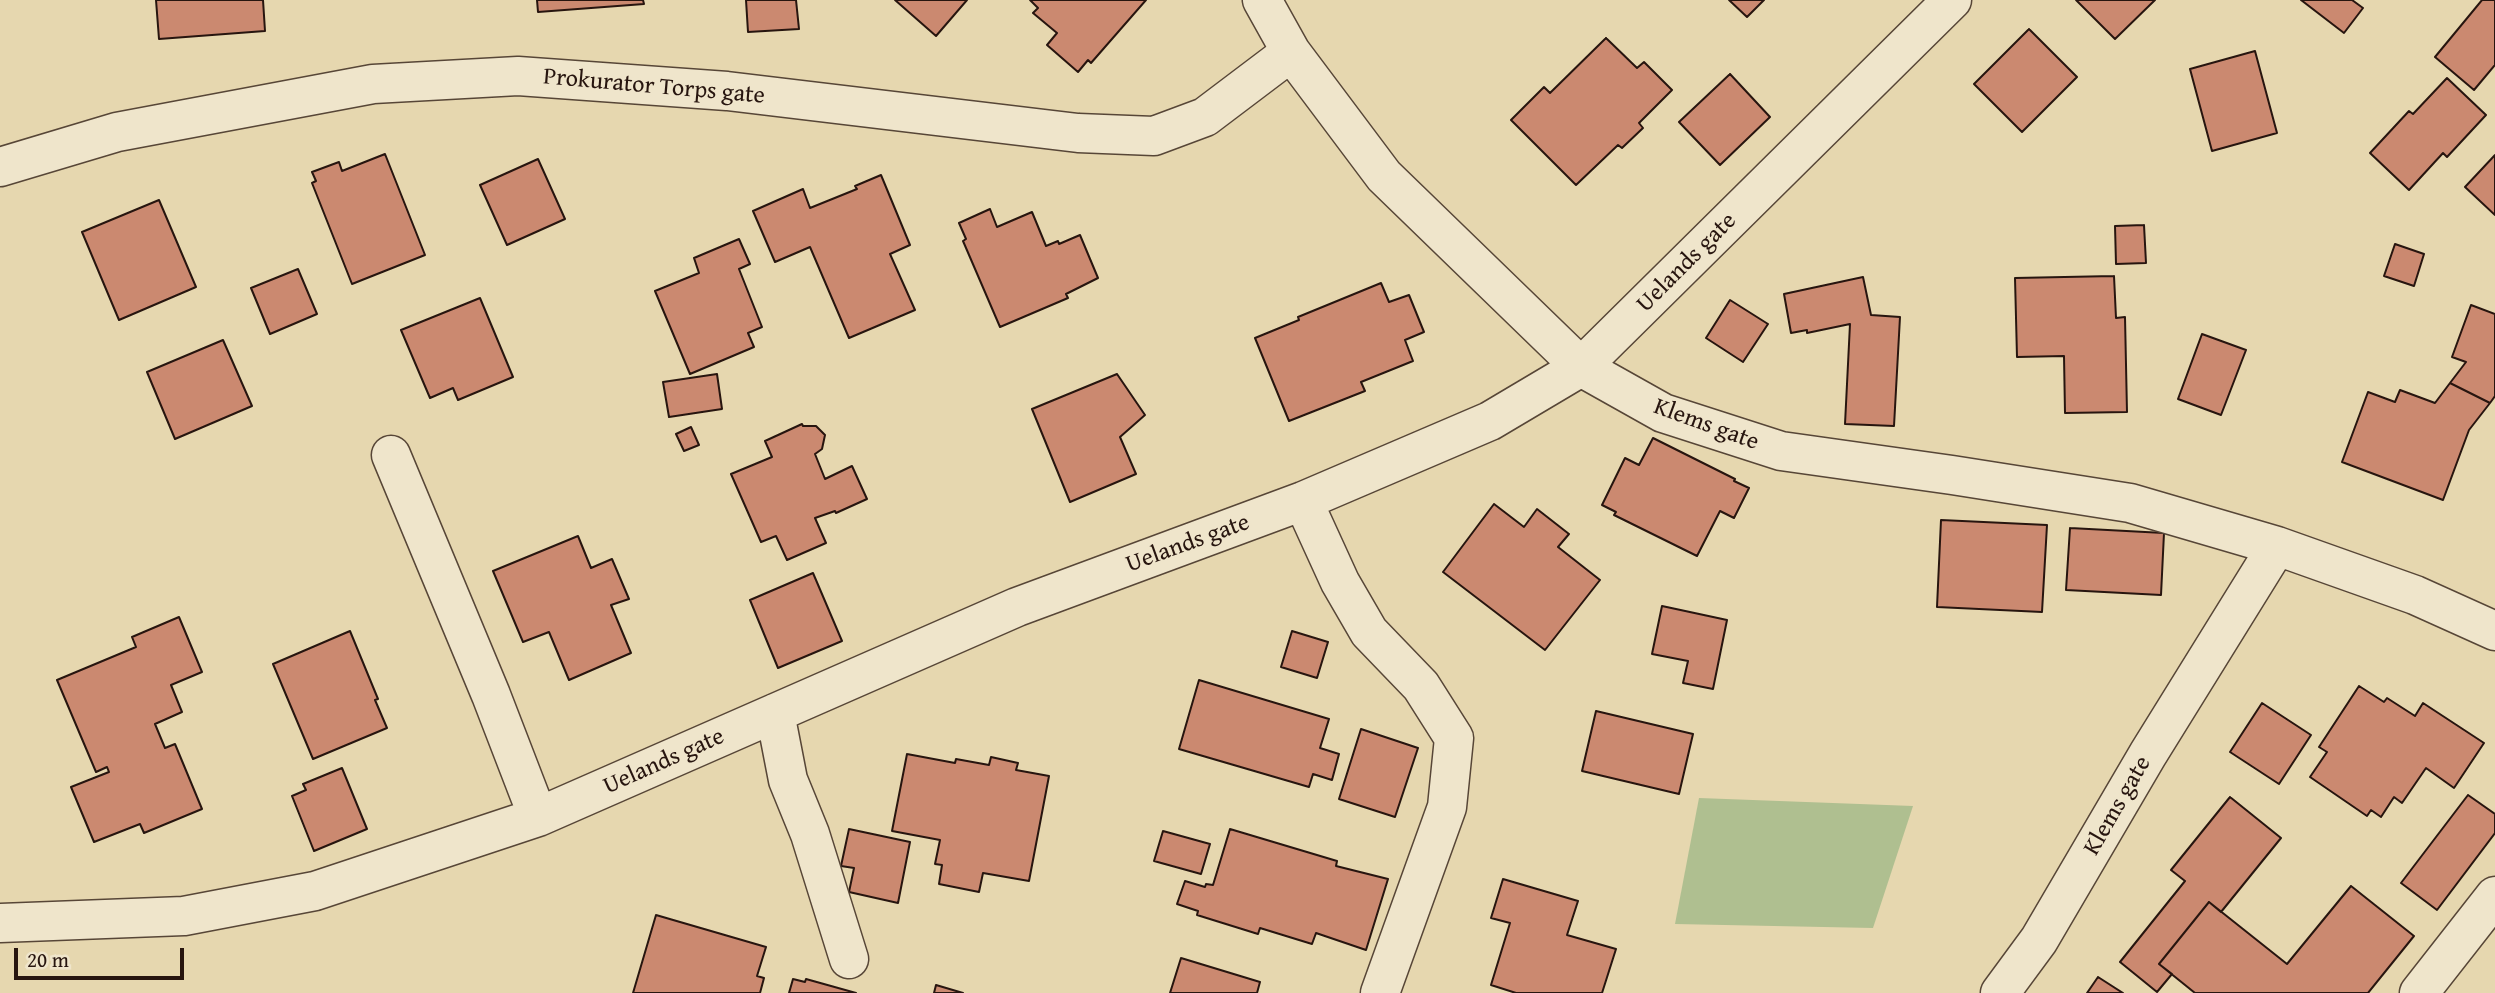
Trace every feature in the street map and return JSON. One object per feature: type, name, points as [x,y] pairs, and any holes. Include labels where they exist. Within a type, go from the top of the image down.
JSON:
[{"type":"street","name":"Klems gate","points":[[1262,0],[1291,51],[1384,176],[1581,367],[1663,413],[1782,452],[2130,503],[2277,546],[2414,594],[2495,631]]},
{"type":"street","name":"Uelands gate","points":[[0,923],[184,916],[315,891],[538,817],[1017,607],[1303,501],[1490,421],[1581,367],[1952,0]]},
{"type":"street","name":"Prokurator Torps gate","points":[[0,167],[117,132],[373,84],[518,76],[727,91],[1078,132],[1154,136],[1205,117],[1291,51]]},
{"type":"street","points":[[391,455],[491,695],[538,817]]},
{"type":"street","points":[[1303,501],[1340,582],[1369,632],[1421,686],[1454,738],[1447,807],[1380,993]]},
{"type":"street","name":"Klems gate","points":[[2000,993],[2039,940],[2148,754],[2277,546]]},
{"type":"street","points":[[775,713],[788,780],[810,835],[849,959]]},
{"type":"street","points":[[2419,993],[2495,896]]},
{"type":"green space","points":[[1699,798],[1913,806],[1873,928],[1675,924]]},
{"type":"building","points":[[156,0],[263,0],[265,31],[159,39]]},
{"type":"building","points":[[537,0],[643,0],[644,4],[538,12]]},
{"type":"building","points":[[746,0],[796,0],[799,29],[748,32]]},
{"type":"building","points":[[895,0],[967,0],[936,36]]},
{"type":"building","points":[[1030,0],[1146,0],[1091,63],[1088,60],[1078,72],[1047,45],[1057,33],[1033,13],[1038,8]]},
{"type":"building","points":[[1729,0],[1764,0],[1747,17]]},
{"type":"building","points":[[2076,0],[2155,0],[2115,39]]},
{"type":"building","points":[[2301,0],[2352,0],[2363,8],[2344,33]]},
{"type":"building","points":[[2482,0],[2495,0],[2495,65],[2474,90],[2435,57]]},
{"type":"building","points":[[2029,29],[2077,77],[2022,132],[1974,84]]},
{"type":"building","points":[[1606,38],[1637,68],[1644,62],[1672,90],[1639,123],[1643,128],[1622,148],[1618,145],[1576,185],[1511,120],[1544,87],[1550,93]]},
{"type":"building","points":[[2255,51],[2277,133],[2212,151],[2190,69]]},
{"type":"building","points":[[1730,74],[1770,117],[1720,165],[1679,122]]},
{"type":"building","points":[[2447,78],[2486,115],[2447,157],[2443,153],[2409,190],[2370,153],[2409,111],[2413,114]]},
{"type":"building","points":[[385,154],[425,255],[352,284],[312,183],[316,181],[312,172],[339,162],[342,171]]},
{"type":"building","points":[[2495,155],[2495,215],[2465,187]]},
{"type":"building","points":[[538,159],[565,219],[507,245],[480,185]]},
{"type":"building","points":[[881,175],[910,245],[890,254],[915,310],[849,338],[810,247],[775,262],[753,211],[803,189],[810,208],[857,189],[855,186]]},
{"type":"building","points":[[159,200],[196,287],[119,320],[82,232]]},
{"type":"building","points":[[990,209],[997,227],[1032,212],[1046,246],[1080,235],[1098,278],[1066,294],[1068,298],[1000,327],[963,241],[966,239],[959,223]]},
{"type":"building","points":[[2144,225],[2146,263],[2116,264],[2115,226]]},
{"type":"building","points":[[739,239],[750,264],[739,269],[762,327],[748,333],[754,347],[690,374],[655,291],[699,273],[694,258]]},
{"type":"building","points":[[2395,244],[2424,254],[2414,286],[2384,276]]},
{"type":"building","points":[[298,269],[317,314],[270,334],[251,288]]},
{"type":"building","points":[[2114,276],[2116,318],[2125,317],[2127,412],[2065,413],[2064,356],[2017,357],[2015,278]]},
{"type":"building","points":[[1863,277],[1871,315],[1900,317],[1894,426],[1845,424],[1850,324],[1807,333],[1807,330],[1791,333],[1784,294]]},
{"type":"building","points":[[1381,283],[1389,302],[1409,295],[1424,332],[1405,340],[1413,361],[1361,382],[1365,391],[1289,421],[1255,338]]},
{"type":"building","points":[[480,298],[513,377],[458,400],[453,388],[430,398],[401,330]]},
{"type":"building","points":[[1730,300],[1768,324],[1743,362],[1706,338]]},
{"type":"building","points":[[2471,305],[2495,314],[2495,396],[2490,403],[2450,383],[2466,362],[2452,357]]},
{"type":"building","points":[[2202,334],[2246,350],[2221,415],[2178,399]]},
{"type":"building","points":[[223,340],[252,406],[175,439],[147,372]]},
{"type":"building","points":[[717,374],[722,409],[669,417],[663,382]]},
{"type":"building","points":[[1117,374],[1145,415],[1120,437],[1136,474],[1070,502],[1032,409]]},
{"type":"building","points":[[2450,383],[2490,403],[2469,430],[2443,500],[2342,462],[2368,392],[2395,402],[2400,390],[2435,403]]},
{"type":"building","points":[[802,424],[816,426],[825,435],[822,449],[815,454],[825,479],[852,466],[867,499],[836,513],[835,511],[815,518],[826,543],[787,560],[776,536],[761,542],[731,474],[772,457],[765,441]]},
{"type":"building","points":[[691,427],[699,445],[684,451],[676,434]]},
{"type":"building","points":[[1653,438],[1749,488],[1734,518],[1720,511],[1697,556],[1614,515],[1616,512],[1602,505],[1625,458],[1639,465]]},
{"type":"building","points":[[1494,504],[1524,527],[1537,509],[1569,534],[1558,547],[1600,580],[1545,650],[1443,572]]},
{"type":"building","points":[[1941,520],[2047,525],[2042,612],[1937,607]]},
{"type":"building","points":[[2070,528],[2164,533],[2161,595],[2066,590]]},
{"type":"building","points":[[578,536],[591,568],[612,559],[629,599],[611,605],[631,653],[569,680],[549,632],[523,642],[493,571]]},
{"type":"building","points":[[813,573],[842,641],[778,668],[750,600]]},
{"type":"building","points":[[1662,606],[1727,620],[1713,689],[1683,683],[1688,661],[1652,654]]},
{"type":"building","points":[[179,617],[202,672],[171,685],[182,712],[155,724],[165,748],[175,744],[202,809],[144,833],[140,824],[94,842],[71,787],[109,772],[107,767],[96,772],[57,680],[136,647],[132,637]]},
{"type":"building","points":[[350,631],[387,728],[313,759],[273,664]]},
{"type":"building","points":[[1292,631],[1328,642],[1317,678],[1281,667]]},
{"type":"building","points":[[1199,680],[1329,719],[1320,748],[1339,754],[1332,780],[1313,774],[1309,787],[1179,749]]},
{"type":"building","points":[[2359,686],[2384,702],[2387,698],[2415,716],[2423,703],[2484,743],[2454,788],[2426,768],[2402,803],[2394,797],[2381,817],[2371,810],[2367,816],[2310,777],[2327,752],[2319,747]]},
{"type":"building","points":[[2262,703],[2311,735],[2279,784],[2230,752]]},
{"type":"building","points":[[1596,711],[1693,734],[1679,794],[1582,771]]},
{"type":"building","points":[[1361,729],[1418,748],[1395,817],[1339,799]]},
{"type":"building","points":[[907,754],[955,763],[956,759],[989,765],[991,757],[1018,763],[1016,770],[1049,776],[1029,881],[983,873],[979,892],[939,884],[942,865],[935,864],[940,840],[892,831]]},
{"type":"building","points":[[342,768],[367,829],[314,851],[292,796],[306,790],[303,784]]},
{"type":"building","points":[[2468,795],[2495,814],[2495,833],[2437,910],[2401,883]]},
{"type":"building","points":[[2230,797],[2281,838],[2221,912],[2209,902],[2159,964],[2172,974],[2157,992],[2120,962],[2185,881],[2171,870]]},
{"type":"building","points":[[849,829],[910,842],[898,903],[849,892],[854,868],[841,866]]},
{"type":"building","points":[[1230,829],[1337,861],[1336,866],[1388,879],[1366,950],[1316,933],[1312,944],[1260,928],[1258,934],[1197,915],[1198,911],[1177,904],[1185,881],[1205,887],[1206,884],[1213,885]]},
{"type":"building","points":[[1163,831],[1210,844],[1201,874],[1154,861]]},
{"type":"building","points":[[1503,879],[1578,901],[1567,935],[1616,949],[1602,993],[1516,993],[1491,985],[1510,923],[1491,918]]},
{"type":"building","points":[[2351,886],[2414,936],[2368,993],[2195,993],[2159,964],[2209,902],[2287,964]]},
{"type":"building","points":[[656,915],[766,947],[757,976],[764,978],[760,993],[633,993]]},
{"type":"building","points":[[1181,958],[1260,982],[1257,993],[1170,993]]},
{"type":"building","points":[[2098,977],[2123,993],[2087,993]]},
{"type":"building","points":[[793,979],[805,982],[806,979],[856,993],[789,993]]},
{"type":"building","points":[[936,985],[963,993],[934,993]]}]
